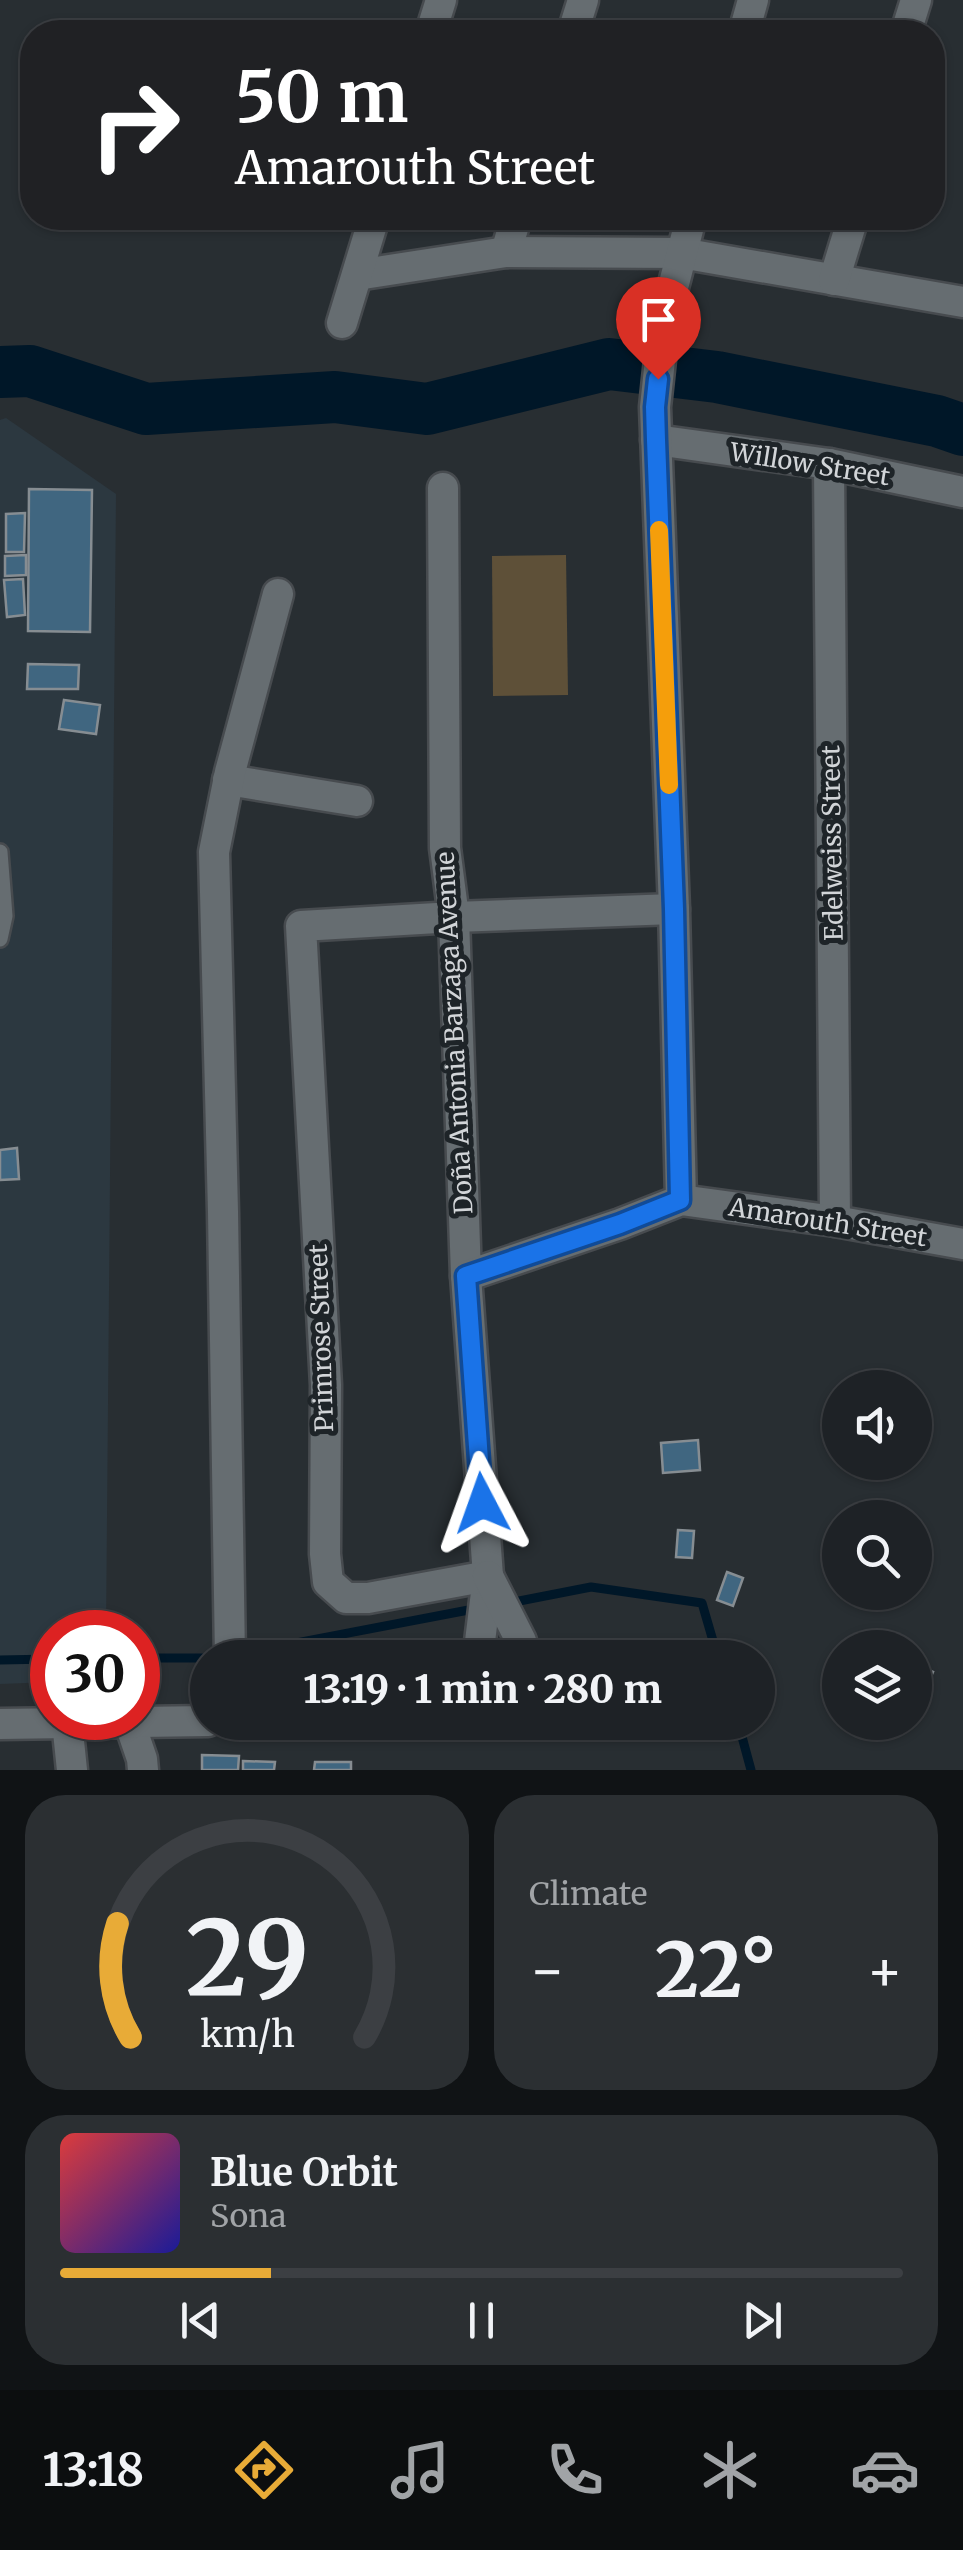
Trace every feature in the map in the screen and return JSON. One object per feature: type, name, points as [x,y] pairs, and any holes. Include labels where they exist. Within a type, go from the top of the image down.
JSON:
[{"type":"street","points":[[342,323],[370,230]]},
{"type":"street","points":[[506,252],[512,230]]},
{"type":"street","points":[[680,1200],[674,909],[655,407],[664,322],[689,230]]},
{"type":"street","points":[[834,280],[849,230]]},
{"type":"street","points":[[357,275],[506,252],[682,253],[963,302]]},
{"type":"street","name":"Willow Street","points":[[656,440],[829,464],[963,492]]},
{"type":"street","name":"Edelweiss Street","points":[[829,464],[836,1221]]},
{"type":"street","name":"Doña Antonia Barzaga Avenue","points":[[442,488],[446,848],[454,917],[466,1276],[488,1576],[480,1640]]},
{"type":"street","points":[[230,1640],[214,852],[228,780],[278,594]]},
{"type":"street","points":[[228,780],[357,801]]},
{"type":"street","points":[[454,917],[674,909]]},
{"type":"street","name":"Primrose Street","points":[[454,917],[302,926],[326,1385],[324,1554],[328,1582],[346,1598],[368,1598],[488,1576]]},
{"type":"street","name":"Amarouth Street","points":[[466,1276],[680,1200],[836,1221],[963,1244]]},
{"type":"street","name":"Doña Antonia Barzaga Avenue","points":[[488,1576],[520,1640]]},
{"type":"street","points":[[160,1721],[190,1721]]},
{"type":"street","points":[[0,1724],[30,1723]]},
{"type":"street","points":[[68,1740],[72,1770]]},
{"type":"street","points":[[136,1740],[143,1770]]},
{"type":"lane","points":[[0,852],[5,916],[0,938]]},
{"type":"shaded area","points":[[6,418],[116,494],[106,1610],[30,1610],[30,1683],[0,1684],[0,420]]},
{"type":"shaded area","points":[[566,555],[568,695],[493,696],[492,556]]},
{"type":"building","points":[[29,489],[92,490],[90,632],[28,631]]},
{"type":"building","points":[[25,513],[24,552],[6,552],[6,514]]},
{"type":"building","points":[[26,555],[26,575],[5,576],[5,556]]},
{"type":"building","points":[[23,579],[25,615],[7,617],[4,580]]},
{"type":"building","points":[[28,664],[79,665],[78,689],[27,689]]},
{"type":"building","points":[[64,700],[100,705],[96,734],[59,729]]},
{"type":"building","points":[[17,1148],[19,1179],[0,1180],[0,1150]]},
{"type":"building","points":[[698,1440],[700,1470],[663,1473],[661,1443]]},
{"type":"building","points":[[678,1530],[694,1531],[692,1558],[676,1557]]},
{"type":"building","points":[[727,1572],[743,1578],[733,1606],[717,1600]]},
{"type":"building","points":[[202,1755],[239,1756],[238,1770],[202,1770]]},
{"type":"building","points":[[243,1761],[275,1762],[274,1770],[243,1770]]},
{"type":"building","points":[[315,1762],[351,1762],[351,1770],[314,1770]]},
{"type":"waterway","points":[[0,372],[30,371],[146,409],[335,397],[427,409],[609,364],[717,377],[937,421],[963,430]]},
{"type":"waterway","points":[[509,1603],[591,1587],[702,1603],[713,1640]]},
{"type":"waterway","points":[[312,1640],[479,1608]]},
{"type":"waterway","points":[[160,1658],[190,1658]]},
{"type":"waterway","points":[[0,1660],[30,1659]]},
{"type":"waterway","points":[[743,1740],[751,1770]]},
{"type":"slow traffic","points":[[659,530],[669,785]]},
{"type":"route","points":[[482,1503],[466,1276],[680,1200],[674,909],[655,407],[658,379]]}]
